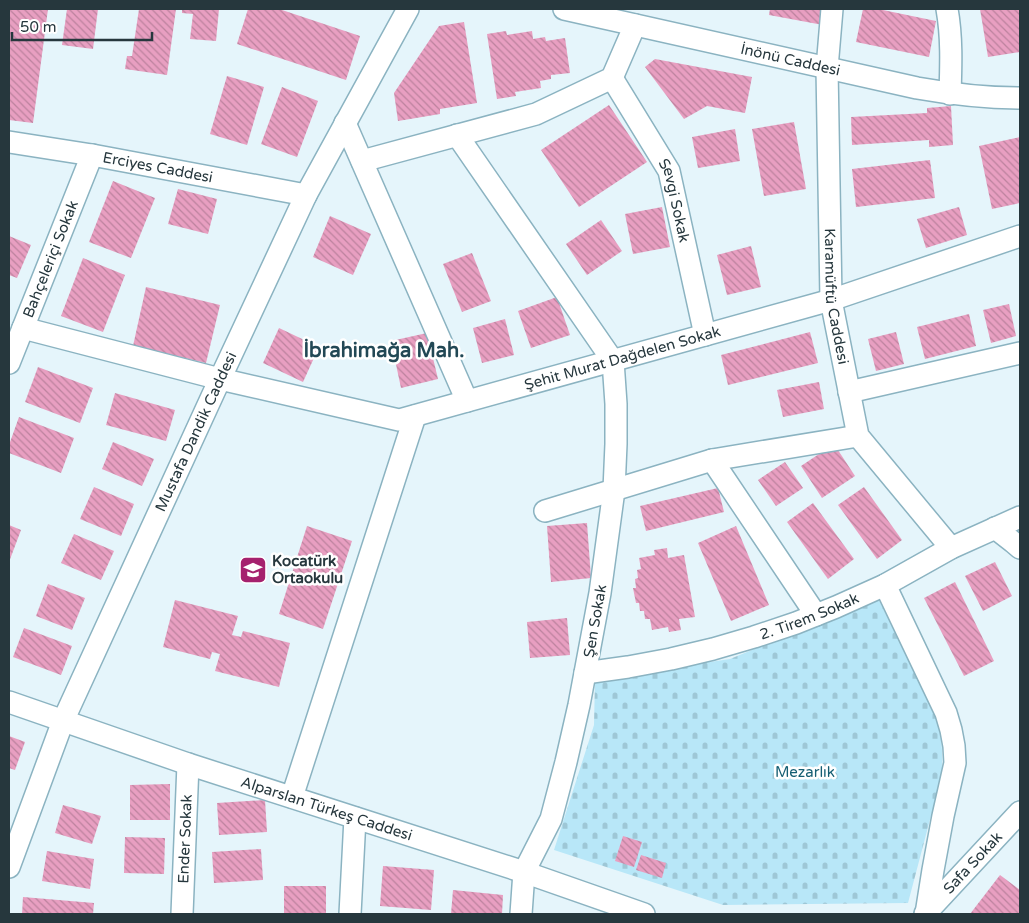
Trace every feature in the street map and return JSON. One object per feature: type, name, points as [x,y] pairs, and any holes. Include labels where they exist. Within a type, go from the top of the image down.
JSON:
[{"type":"street","name":"Mustafa Dandik Caddesi","points":[[9,867],[64,721],[220,379],[306,195],[408,9]]},
{"type":"street","name":"İnönü Caddesi","points":[[564,9],[917,88],[950,94],[1020,98]]},
{"type":"street","name":"Karamüftü Caddesi","points":[[832,9],[827,68],[831,300],[858,436],[951,548]]},
{"type":"street","points":[[947,9],[951,68],[950,94]]},
{"type":"street","points":[[362,161],[536,114],[612,78],[635,25]]},
{"type":"street","name":"Sevgi Sokak","points":[[612,78],[669,171],[705,335]]},
{"type":"street","points":[[345,123],[467,402]]},
{"type":"street","points":[[456,135],[613,361]]},
{"type":"street","name":"Erciyes Caddesi","points":[[9,142],[92,155],[306,195]]},
{"type":"street","name":"Bahçeleriçi Sokak","points":[[9,363],[92,155]]},
{"type":"street","name":"Şehit Murat Dağdelen Sokak","points":[[23,328],[220,379],[399,420],[831,300],[1020,236]]},
{"type":"street","points":[[849,392],[1020,353]]},
{"type":"street","name":"Şen Sokak","points":[[524,872],[551,819],[586,673],[600,593],[614,490],[616,420],[613,361]]},
{"type":"street","points":[[292,797],[415,416]]},
{"type":"street","points":[[546,511],[712,460],[858,436]]},
{"type":"street","points":[[712,460],[816,615]]},
{"type":"street","name":"2. Tirem Sokak","points":[[586,673],[654,662],[713,649],[816,615],[885,585],[951,548],[1020,517]]},
{"type":"street","points":[[995,528],[1020,548]]},
{"type":"street","points":[[885,585],[946,713],[954,746],[955,763],[941,825],[926,914],[921,914]]},
{"type":"street","name":"Alparslan Türkeş Caddesi","points":[[9,702],[188,764],[524,872],[644,914]]},
{"type":"street","name":"Ender Sokak","points":[[182,914],[188,764]]},
{"type":"street","name":"Safa Sokak","points":[[926,914],[1020,812]]},
{"type":"street","points":[[350,914],[356,818]]},
{"type":"street","points":[[521,914],[524,872]]},
{"type":"green space","name":"Mezarlık","points":[[878,598],[938,721],[941,741],[942,774],[908,903],[723,905],[554,850],[594,725],[595,679],[730,659]]},
{"type":"building","points":[[9,9],[48,9],[33,123],[9,120]]},
{"type":"building","points":[[67,9],[98,9],[93,49],[62,45]]},
{"type":"building","points":[[139,9],[176,9],[167,75],[125,69],[127,56],[132,56]]},
{"type":"building","points":[[182,9],[219,9],[216,41],[190,39],[193,14],[182,13]]},
{"type":"building","points":[[248,9],[279,9],[360,36],[346,80],[237,44]]},
{"type":"building","points":[[770,9],[826,9],[823,25],[769,15]]},
{"type":"building","points":[[863,9],[878,9],[936,21],[929,57],[856,42]]},
{"type":"building","points":[[980,9],[1020,9],[1020,52],[988,57]]},
{"type":"building","points":[[464,22],[477,103],[440,109],[440,114],[398,121],[394,93],[439,26]]},
{"type":"building","points":[[506,31],[507,35],[532,31],[533,39],[545,37],[546,41],[565,38],[570,73],[551,75],[551,79],[540,81],[541,88],[515,92],[516,96],[497,99],[487,34]]},
{"type":"building","points":[[655,59],[752,77],[745,113],[707,106],[684,119],[645,67]]},
{"type":"building","points":[[227,76],[264,87],[247,145],[210,134]]},
{"type":"building","points":[[282,87],[318,101],[297,157],[261,144]]},
{"type":"building","points":[[609,105],[647,162],[579,207],[541,150]]},
{"type":"building","points":[[951,106],[953,145],[929,147],[929,140],[852,145],[851,117],[927,113],[927,108]]},
{"type":"building","points":[[794,122],[806,189],[764,196],[752,129]]},
{"type":"building","points":[[735,129],[740,161],[698,168],[692,137]]},
{"type":"building","points":[[1020,137],[1020,203],[992,209],[979,146]]},
{"type":"building","points":[[930,160],[935,198],[856,207],[852,169]]},
{"type":"building","points":[[113,181],[155,198],[131,258],[89,242]]},
{"type":"building","points":[[178,189],[217,199],[208,234],[168,224]]},
{"type":"building","points":[[662,207],[670,247],[633,254],[625,214]]},
{"type":"building","points":[[959,207],[967,235],[926,248],[917,219]]},
{"type":"building","points":[[330,216],[371,234],[353,275],[313,257]]},
{"type":"building","points":[[601,220],[622,251],[587,275],[566,244]]},
{"type":"building","points":[[9,236],[31,245],[17,278],[9,275]]},
{"type":"building","points":[[751,246],[761,287],[727,295],[717,255]]},
{"type":"building","points":[[472,253],[491,301],[462,312],[443,264]]},
{"type":"building","points":[[83,258],[125,275],[103,332],[61,316]]},
{"type":"building","points":[[146,287],[220,305],[206,363],[133,346]]},
{"type":"building","points":[[557,297],[570,335],[531,348],[518,311]]},
{"type":"building","points":[[1009,304],[1016,336],[991,343],[983,310]]},
{"type":"building","points":[[969,314],[976,346],[925,359],[917,327]]},
{"type":"building","points":[[505,319],[514,355],[482,363],[473,328]]},
{"type":"building","points":[[279,328],[319,347],[303,382],[263,363]]},
{"type":"building","points":[[810,332],[818,363],[728,385],[721,355]]},
{"type":"building","points":[[896,332],[904,364],[876,371],[868,339]]},
{"type":"building","points":[[427,333],[438,379],[401,388],[391,341]]},
{"type":"building","points":[[38,367],[93,388],[80,423],[25,402]]},
{"type":"building","points":[[819,382],[824,409],[783,417],[777,390]]},
{"type":"building","points":[[115,393],[175,410],[166,441],[106,425]]},
{"type":"building","points":[[19,417],[74,438],[61,473],[9,453],[9,445]]},
{"type":"building","points":[[113,442],[154,459],[142,486],[102,469]]},
{"type":"building","points":[[834,444],[855,476],[822,498],[801,466]]},
{"type":"building","points":[[785,462],[803,488],[776,506],[758,480]]},
{"type":"building","points":[[94,487],[134,504],[121,536],[80,519]]},
{"type":"building","points":[[864,487],[902,540],[877,559],[838,505]]},
{"type":"building","points":[[718,488],[724,512],[646,531],[640,506]]},
{"type":"building","points":[[813,503],[854,559],[828,579],[787,522]]},
{"type":"building","points":[[587,523],[591,578],[551,582],[547,526]]},
{"type":"building","points":[[9,525],[21,530],[9,562]]},
{"type":"building","points":[[307,526],[352,541],[323,629],[279,614]]},
{"type":"building","points":[[736,526],[769,605],[731,621],[698,543]]},
{"type":"building","points":[[74,534],[114,551],[101,580],[61,563]]},
{"type":"building","points":[[667,548],[668,558],[684,555],[695,617],[679,619],[681,630],[669,632],[668,627],[652,630],[650,619],[645,619],[644,611],[640,611],[639,603],[636,603],[633,588],[636,588],[637,570],[641,569],[639,558],[655,555],[654,550]]},
{"type":"building","points":[[995,562],[1012,596],[983,611],[965,576]]},
{"type":"building","points":[[955,582],[994,661],[964,676],[924,598]]},
{"type":"building","points":[[48,584],[85,598],[72,630],[36,616]]},
{"type":"building","points":[[175,600],[238,616],[232,635],[241,637],[243,631],[290,643],[279,687],[215,671],[220,654],[212,652],[210,659],[163,647]]},
{"type":"building","points":[[567,618],[570,655],[530,658],[527,622]]},
{"type":"building","points":[[24,628],[72,646],[61,675],[13,657]]},
{"type":"building","points":[[9,736],[25,742],[15,770],[9,768]]},
{"type":"building","points":[[170,784],[170,820],[130,820],[130,785]]},
{"type":"building","points":[[265,800],[267,832],[219,835],[217,803]]},
{"type":"building","points":[[63,805],[101,816],[92,844],[55,833]]},
{"type":"building","points":[[623,836],[642,842],[634,867],[615,861]]},
{"type":"building","points":[[125,837],[165,838],[164,874],[124,873]]},
{"type":"building","points":[[261,849],[263,880],[214,883],[212,852]]},
{"type":"building","points":[[47,851],[94,859],[90,889],[42,881]]},
{"type":"building","points":[[641,855],[666,863],[662,878],[636,870]]},
{"type":"building","points":[[383,866],[434,870],[431,910],[380,906]]},
{"type":"building","points":[[1000,875],[1020,890],[1020,914],[970,914]]},
{"type":"building","points":[[284,886],[326,886],[326,914],[284,914]]},
{"type":"building","points":[[453,890],[503,895],[502,914],[451,914]]},
{"type":"building","points":[[23,897],[94,903],[93,914],[22,914]]},
{"type":"place","name":"Kocatürk Ortaokulu","points":[[253,570]]},
{"type":"district","name":"İbrahimağa Mah.","points":[[384,350]]}]
